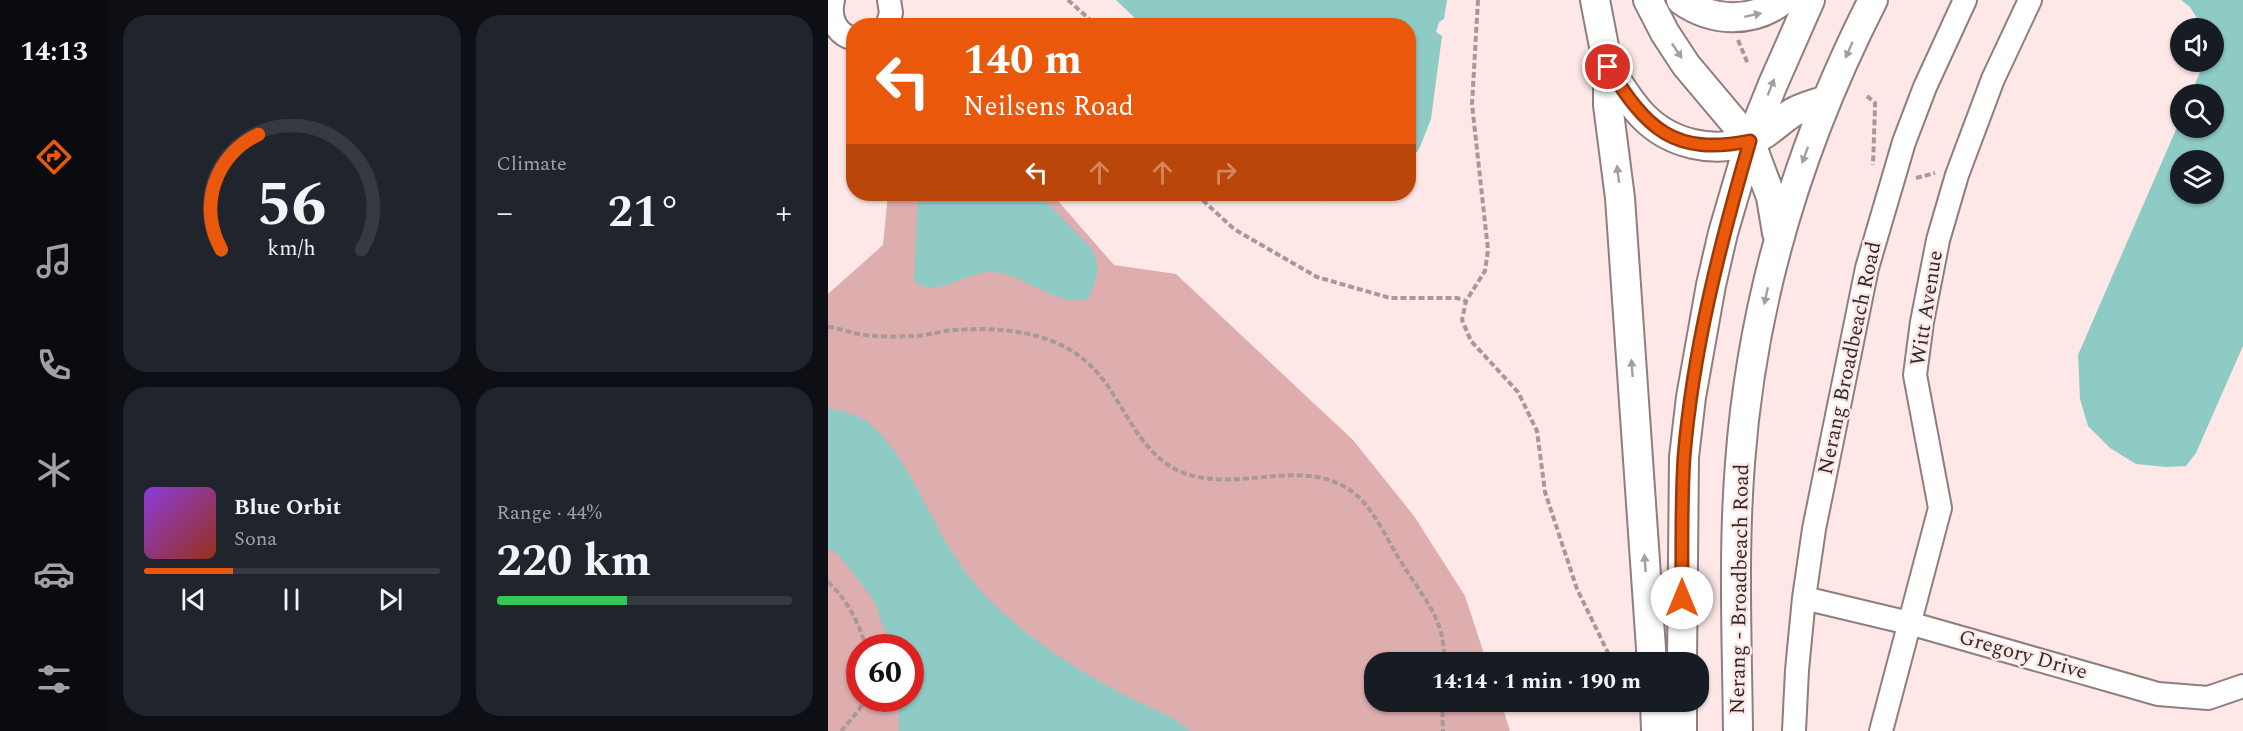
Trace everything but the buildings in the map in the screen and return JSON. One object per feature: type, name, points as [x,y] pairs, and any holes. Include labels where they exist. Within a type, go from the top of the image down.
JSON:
[{"type":"main road","points":[[1596,0],[1608,67],[1608,105],[1620,198],[1651,652]]},
{"type":"main road","points":[[1648,0],[1665,33],[1686,65],[1750,141],[1771,197],[1778,239]]},
{"type":"main road","points":[[1681,0],[1706,13],[1737,18],[1755,16],[1783,0]]},
{"type":"main road","points":[[1682,652],[1684,469],[1691,397],[1711,285],[1723,233],[1750,141],[1810,0]]},
{"type":"main road","name":"Nerang - Broadbeach Road","points":[[1738,731],[1736,536],[1740,463],[1749,385],[1778,239],[1803,159],[1826,100],[1873,0]]},
{"type":"main road","points":[[1608,67],[1642,116],[1657,128],[1691,144],[1708,146],[1750,141],[1774,128],[1792,113],[1826,100]]},
{"type":"main road","points":[[1658,712],[1665,731]]},
{"type":"main road","points":[[1665,731],[1676,712]]},
{"type":"street","points":[[833,0],[831,12],[840,38]]},
{"type":"street","points":[[889,0],[890,18]]},
{"type":"street","name":"Nerang Broadbeach Road","points":[[1794,731],[1804,598],[1827,461],[1867,268],[1883,207],[1912,120],[1965,0]]},
{"type":"street","name":"Witt Avenue","points":[[1881,731],[1940,508],[1915,375],[1924,311],[1938,240],[1957,176],[1993,79],[2030,0]]},
{"type":"street","name":"Gregory Drive","points":[[1804,598],[1909,623],[2158,694],[2208,698],[2243,686]]},
{"type":"path","points":[[1068,0],[1088,18]]},
{"type":"path","points":[[1478,0],[1472,104],[1488,250],[1485,271],[1466,301],[1462,320],[1471,340],[1518,392],[1537,431],[1545,492],[1577,589],[1608,652]]},
{"type":"path","points":[[1736,37],[1748,64]]},
{"type":"path","points":[[1867,96],[1875,103],[1872,160],[1874,167],[1878,169]]},
{"type":"path","points":[[1203,201],[1233,229],[1317,277],[1390,298],[1456,298],[1466,301]]},
{"type":"path","points":[[828,327],[860,334],[903,336],[945,331],[998,331],[1050,339],[1091,365],[1147,447],[1165,462],[1184,473],[1212,480],[1244,481],[1278,476],[1307,476],[1335,482],[1356,494],[1369,509],[1433,609],[1443,635],[1444,652]]},
{"type":"path","points":[[828,582],[838,591],[854,617],[861,634]]},
{"type":"path","points":[[842,731],[857,712]]},
{"type":"path","points":[[1442,712],[1443,731]]},
{"type":"shaded area","points":[[887,201],[1058,201],[1114,265],[1176,274],[1353,440],[1414,516],[1465,596],[1483,652],[1364,652],[1364,712],[1504,712],[1510,731],[828,731],[828,294],[883,245]]},
{"type":"water","points":[[1116,0],[1447,0],[1444,19],[1439,22],[1436,32],[1442,36],[1431,119],[1420,147],[1416,153],[1416,18],[1135,18]]},
{"type":"water","points":[[2181,0],[2243,0],[2243,346],[2196,453],[2186,466],[2136,464],[2110,448],[2088,426],[2080,399],[2078,355],[2172,138],[2224,138],[2224,84],[2195,84],[2200,72],[2224,72],[2224,18],[2197,18],[2190,7]]},
{"type":"water","points":[[918,201],[1045,201],[1092,249],[1097,262],[1097,274],[1088,299],[1071,300],[1059,297],[1001,273],[981,273],[951,284],[931,287],[922,286],[914,280]]},
{"type":"water","points":[[828,408],[861,418],[881,434],[907,470],[957,559],[972,580],[1002,612],[1040,643],[1080,670],[1174,719],[1191,731],[899,731],[898,712],[924,712],[924,634],[887,634],[873,599],[838,554],[828,549]]},
{"type":"route","points":[[1608,67],[1642,116],[1673,137],[1691,144],[1708,146],[1726,146],[1750,141],[1723,233],[1711,285],[1691,397],[1684,457],[1682,598]]}]
